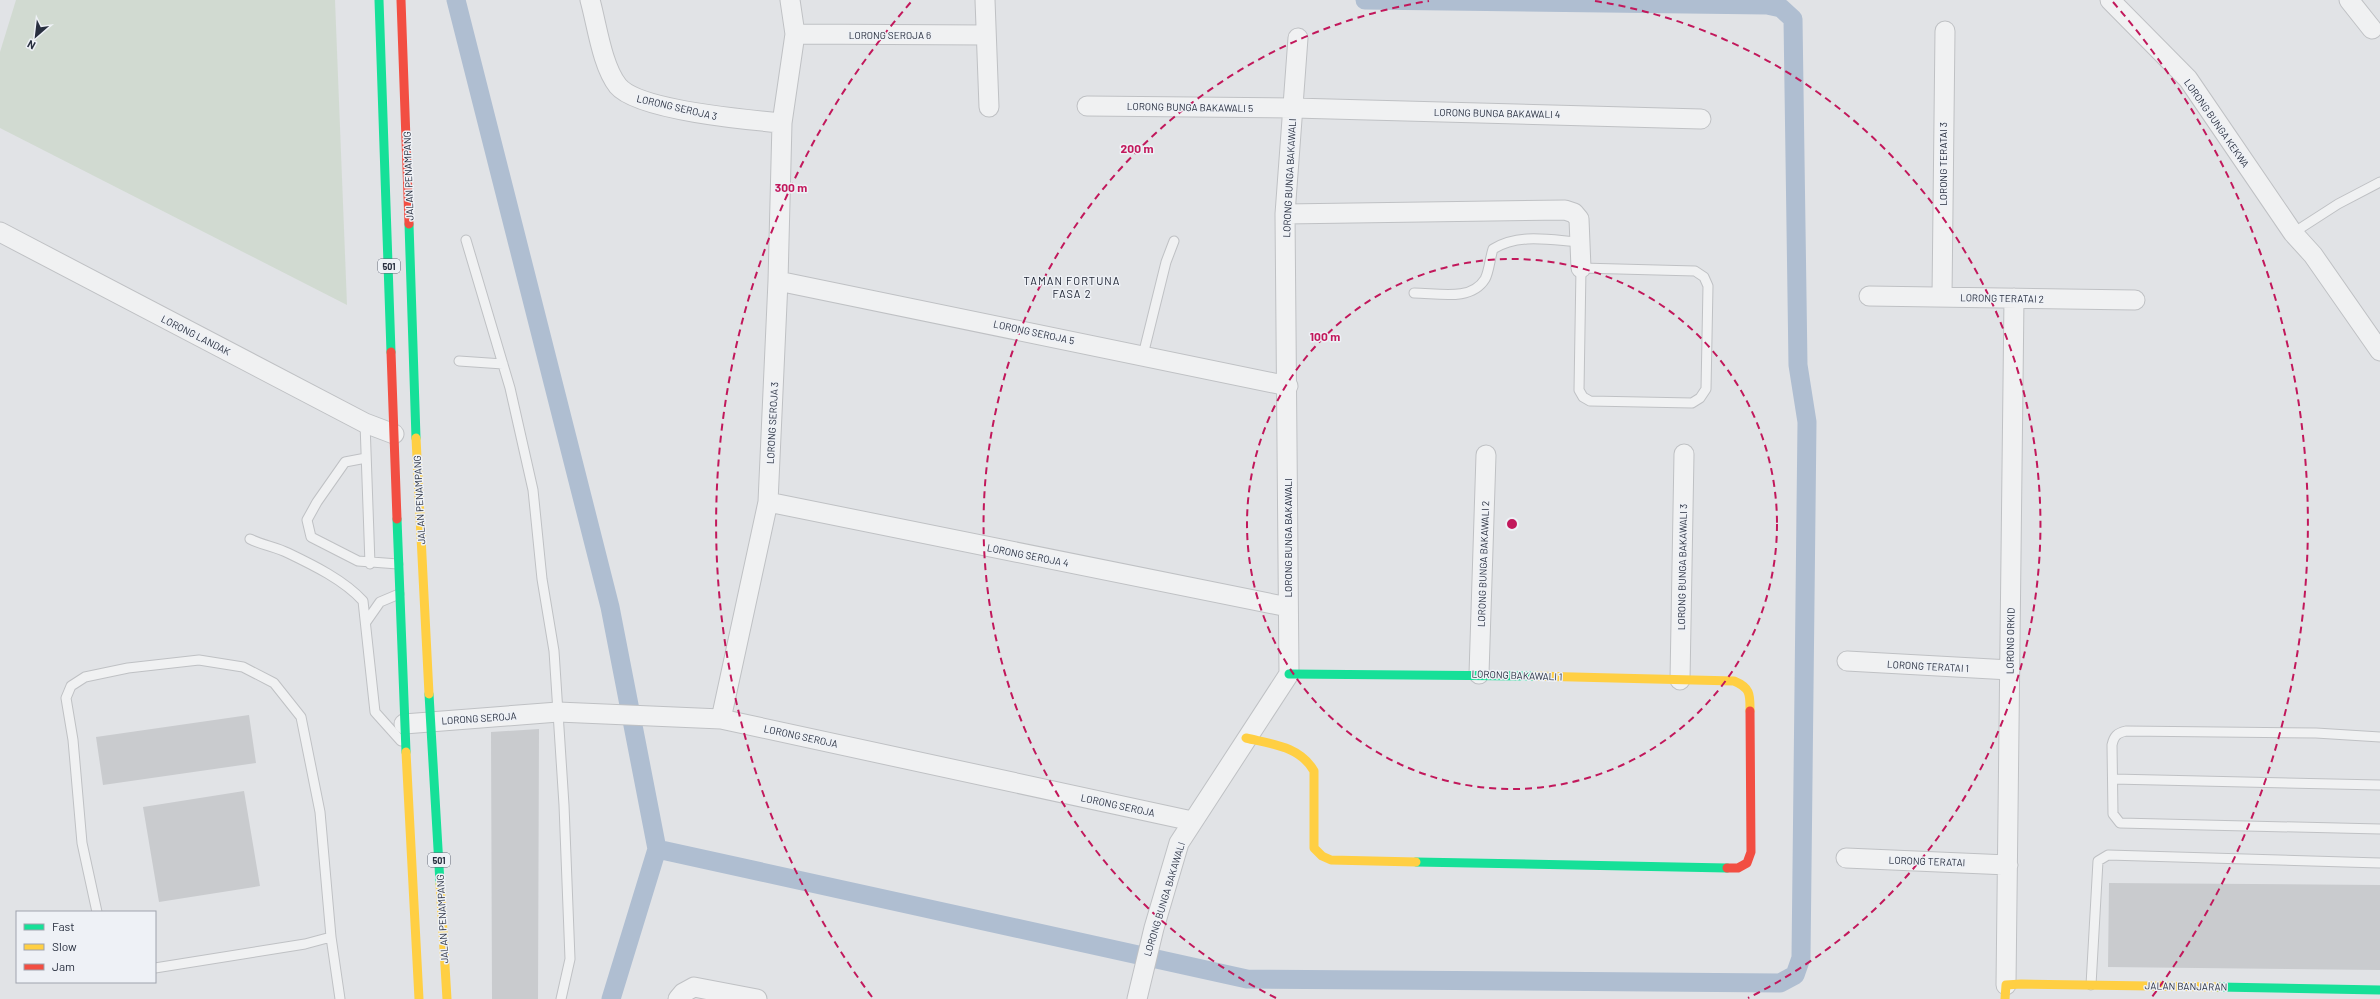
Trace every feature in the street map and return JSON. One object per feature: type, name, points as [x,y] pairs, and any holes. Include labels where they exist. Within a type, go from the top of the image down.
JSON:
[{"type":"main road","name":"501","points":[[379,0],[401,426],[398,564],[405,745],[419,999]]},
{"type":"main road","name":"JALAN PENAMPANG","points":[[401,0],[418,500],[447,999]]},
{"type":"main road","points":[[370,47],[383,97]]},
{"type":"main road","points":[[415,406],[401,426],[406,455],[418,500]]},
{"type":"main road","name":"LORONG BAKAWALI 1","points":[[1246,738],[1301,754],[1310,761],[1314,771],[1314,848],[1322,856],[1331,860],[1730,868],[1738,868],[1747,863],[1751,852],[1750,695],[1744,685],[1734,681],[1479,674],[1289,674]]},
{"type":"main road","points":[[409,990],[416,951]]},
{"type":"main road","name":"JALAN BANJARAN","points":[[2006,992],[2090,984],[2380,990]]},
{"type":"street","name":"LORONG SEROJA 3","points":[[590,0],[610,74],[618,87],[629,95],[644,101],[722,117],[782,124]]},
{"type":"street","name":"LORONG SEROJA 3","points":[[721,718],[768,502],[778,281],[782,124],[795,34],[790,0]]},
{"type":"street","points":[[985,0],[985,36],[989,107]]},
{"type":"street","name":"LORONG BUNGA KEKWA","points":[[2110,0],[2188,79],[2293,233],[2313,255],[2380,351]]},
{"type":"street","points":[[2349,0],[2372,29]]},
{"type":"street","name":"LORONG TERATAI 3","points":[[1942,297],[1944,31]]},
{"type":"street","name":"LORONG SEROJA 6","points":[[795,34],[985,36]]},
{"type":"street","name":"LORONG BUNGA BAKAWALI","points":[[1137,999],[1140,981],[1154,928],[1179,843],[1289,674],[1288,386],[1285,214],[1298,38]]},
{"type":"street","name":"LORONG BUNGA BAKAWALI 5","points":[[1087,106],[1294,108]]},
{"type":"street","name":"LORONG BUNGA BAKAWALI 4","points":[[1294,108],[1701,119]]},
{"type":"street","points":[[1285,214],[1565,210],[1574,213],[1579,219],[1582,268]]},
{"type":"street","name":"LORONG LANDAK","points":[[0,232],[365,423],[401,426]]},
{"type":"street","name":"LORONG SEROJA 5","points":[[778,281],[1288,386]]},
{"type":"street","name":"LORONG TERATAI 2","points":[[1868,296],[2135,300]]},
{"type":"street","name":"LORONG ORKID","points":[[2006,992],[2014,298]]},
{"type":"street","name":"LORONG BUNGA BAKAWALI 3","points":[[1680,680],[1684,454]]},
{"type":"street","name":"LORONG BUNGA BAKAWALI 2","points":[[1479,674],[1486,455]]},
{"type":"street","name":"LORONG SEROJA 4","points":[[768,502],[1288,607]]},
{"type":"street","name":"LORONG TERATAI 1","points":[[1847,661],[2010,670]]},
{"type":"street","name":"LORONG SEROJA","points":[[404,724],[558,712],[721,718],[1192,821]]},
{"type":"street","name":"LORONG TERATAI","points":[[1846,858],[2008,865]]},
{"type":"street","points":[[678,999],[682,993],[694,987],[757,999]]},
{"type":"lane","points":[[2293,233],[2338,204],[2380,182]]},
{"type":"lane","points":[[1414,293],[1466,294],[1478,288],[1486,278],[1492,249],[1505,242],[1521,239],[1580,242]]},
{"type":"lane","points":[[466,240],[503,364],[533,490],[542,578],[554,651],[564,805],[570,959],[561,999]]},
{"type":"lane","points":[[1143,355],[1166,262],[1174,241]]},
{"type":"lane","points":[[1582,268],[1695,272],[1704,277],[1708,286],[1706,389],[1700,398],[1692,403],[1590,402],[1583,397],[1579,390],[1582,268]]},
{"type":"lane","points":[[459,361],[503,364]]},
{"type":"lane","points":[[365,423],[370,564]]},
{"type":"lane","points":[[366,458],[345,462],[317,502],[308,520],[311,537],[358,561],[370,564],[398,564]]},
{"type":"lane","points":[[250,538],[287,553],[324,573],[357,594],[363,601],[375,712],[405,745]]},
{"type":"lane","points":[[366,622],[380,602],[399,594]]},
{"type":"lane","points":[[97,911],[82,843],[73,740],[66,698],[71,686],[85,677],[128,668],[199,660],[243,667],[274,683],[301,717],[320,812],[331,937],[340,999]]},
{"type":"lane","points":[[2380,737],[2190,730],[2118,732],[2112,745],[2113,814],[2115,819],[2126,825],[2380,829]]},
{"type":"lane","points":[[2113,779],[2380,785]]},
{"type":"lane","points":[[2090,984],[2098,862],[2108,855],[2380,863]]},
{"type":"lane","points":[[156,968],[305,944],[331,937]]},
{"type":"shaded area","points":[[16,0],[335,0],[347,305],[0,128],[0,52]]},
{"type":"building","points":[[249,715],[256,763],[103,785],[96,737]]},
{"type":"building","points":[[539,729],[538,999],[492,999],[491,732]]},
{"type":"building","points":[[244,791],[260,886],[159,902],[143,807]]},
{"type":"building","points":[[2109,883],[2380,885],[2380,970],[2108,967]]},
{"type":"waterway","points":[[456,0],[610,607],[657,849],[611,999]]},
{"type":"waterway","points":[[657,849],[1247,979],[1780,983],[1795,975],[1801,958],[1807,422],[1798,365],[1793,19],[1781,8],[1767,5],[1365,0]]},
{"type":"traffic: fast","points":[[379,0],[391,352]]},
{"type":"traffic: fast","points":[[409,224],[416,438]]},
{"type":"traffic: fast","points":[[397,519],[406,752]]},
{"type":"traffic: fast","points":[[1289,674],[1534,676]]},
{"type":"traffic: fast","points":[[429,694],[440,883]]},
{"type":"traffic: fast","points":[[1416,862],[1727,868]]},
{"type":"traffic: fast","points":[[2218,987],[2380,990]]},
{"type":"traffic: slow","points":[[416,438],[429,694]]},
{"type":"traffic: slow","points":[[1534,676],[1734,681],[1747,689],[1750,701],[1750,711]]},
{"type":"traffic: slow","points":[[1246,738],[1275,744],[1293,751],[1301,756],[1314,771],[1314,848],[1322,856],[1331,860],[1416,862]]},
{"type":"traffic: slow","points":[[406,752],[419,999]]},
{"type":"traffic: slow","points":[[440,883],[447,999]]},
{"type":"traffic: slow","points":[[2005,999],[2006,985],[2021,984],[2218,987]]},
{"type":"traffic: jam","points":[[401,0],[409,224]]},
{"type":"traffic: jam","points":[[391,352],[397,519]]},
{"type":"traffic: jam","points":[[1727,868],[1738,868],[1747,863],[1751,852],[1750,711]]},
{"type":"district","name":"TAMAN FORTUNA FASA 2","points":[[1072,286]]}]
